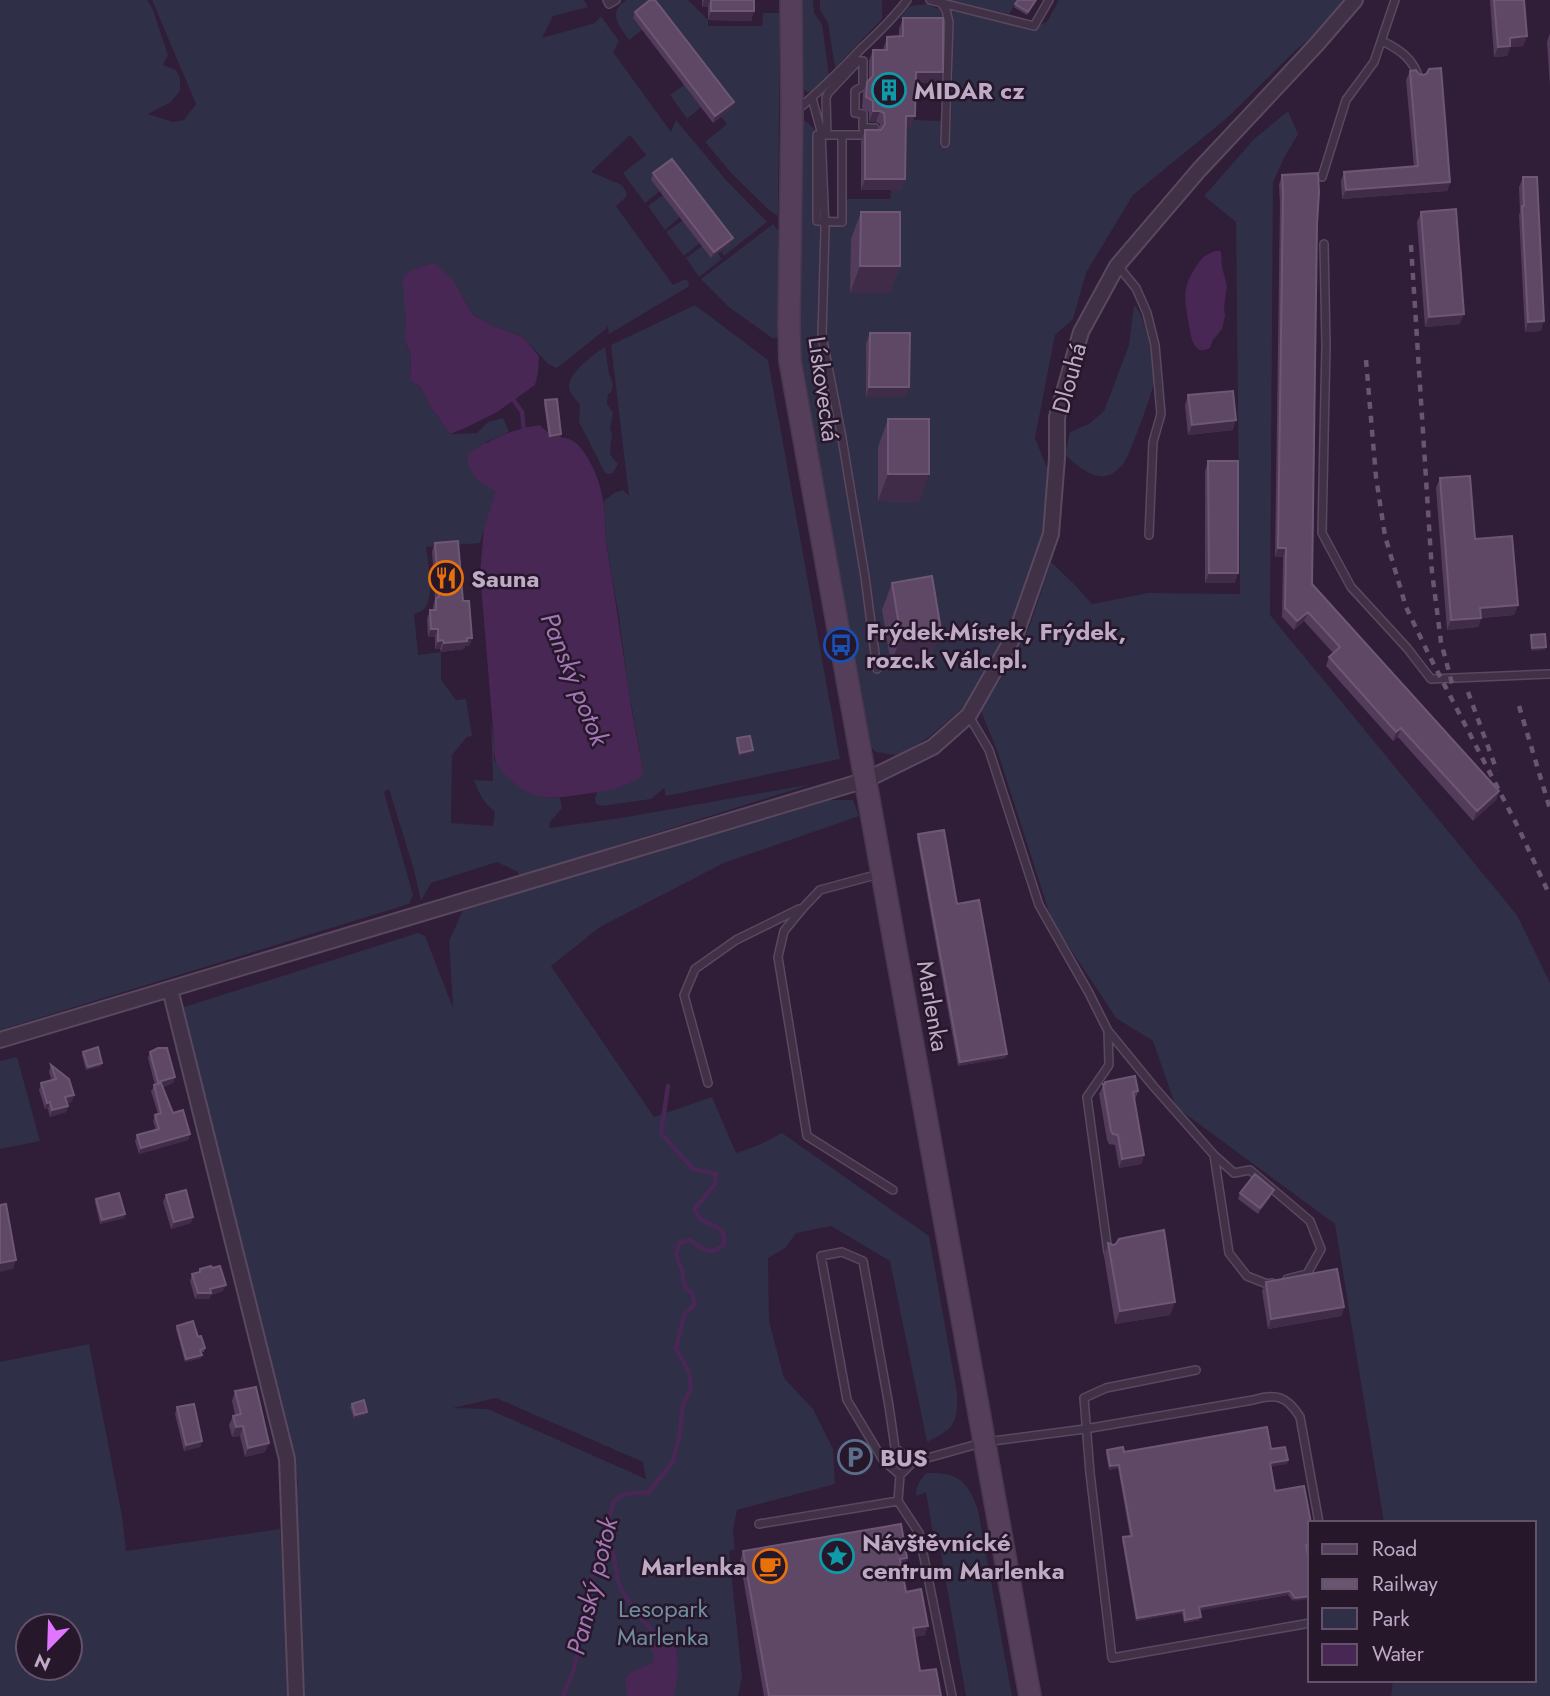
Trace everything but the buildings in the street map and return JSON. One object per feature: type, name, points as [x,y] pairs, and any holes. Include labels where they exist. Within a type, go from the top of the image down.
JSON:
[{"type":"main road","name":"Lískovecká","points":[[791,0],[790,361],[866,780]]},
{"type":"main road","name":"Marlenka","points":[[866,780],[1030,1696]]},
{"type":"street","name":"Dlouhá","points":[[0,1040],[866,780],[933,747],[969,715],[1017,631],[1051,534],[1057,416],[1082,332],[1117,266],[1199,170],[1355,0]]},
{"type":"street","points":[[170,989],[287,1459],[296,1696]]},
{"type":"lane","points":[[607,0],[610,4],[616,0]]},
{"type":"lane","points":[[792,114],[812,98],[908,0]]},
{"type":"lane","points":[[930,0],[1034,26],[1049,0]]},
{"type":"lane","points":[[1322,177],[1346,100],[1374,62],[1395,0]]},
{"type":"lane","points":[[940,1],[950,22],[946,143]]},
{"type":"lane","points":[[1381,41],[1405,55],[1417,71],[1419,79]]},
{"type":"lane","points":[[824,135],[875,135],[875,128],[863,128],[863,114],[855,113],[855,91],[863,86],[863,61],[859,61],[828,93],[827,98],[824,135],[822,336],[865,577],[877,669]]},
{"type":"lane","points":[[812,98],[824,135]]},
{"type":"lane","points":[[824,222],[842,222],[842,135]]},
{"type":"lane","points":[[1324,244],[1326,345],[1322,533],[1351,587],[1407,648],[1431,679],[1550,674]]},
{"type":"lane","points":[[1117,266],[1136,288],[1147,313],[1156,345],[1161,414],[1153,442],[1149,535]]},
{"type":"lane","points":[[969,715],[989,750],[1039,905],[1108,1031],[1214,1155],[1234,1173],[1250,1170],[1310,1221],[1321,1249],[1307,1274],[1266,1284],[1247,1276],[1229,1253],[1214,1155]]},
{"type":"lane","points":[[883,873],[820,890],[784,931],[778,957],[807,1136],[893,1190]]},
{"type":"lane","points":[[708,1083],[684,995],[695,968],[736,940],[803,908]]},
{"type":"lane","points":[[1108,1031],[1110,1065],[1087,1097],[1108,1252]]},
{"type":"lane","points":[[900,1475],[883,1460],[847,1400],[821,1256],[842,1252],[863,1261],[890,1406],[895,1448],[912,1462]]},
{"type":"lane","points":[[1196,1370],[1106,1388],[1084,1398],[1112,1658],[1308,1623]]},
{"type":"lane","points":[[952,1696],[919,1533],[898,1501],[900,1475],[912,1462],[985,1442],[1086,1429],[1267,1396],[1280,1397],[1292,1405],[1300,1416],[1319,1521]]},
{"type":"lane","points":[[759,1524],[898,1501]]},
{"type":"green space","points":[[0,0],[147,0],[152,7],[168,55],[163,65],[176,70],[180,78],[180,91],[171,102],[148,114],[173,122],[184,120],[196,104],[152,0],[584,0],[588,7],[553,16],[542,38],[595,23],[601,16],[619,41],[613,52],[671,132],[676,120],[726,180],[767,222],[724,256],[721,252],[730,244],[660,191],[645,203],[623,173],[646,155],[630,135],[591,172],[622,185],[627,193],[626,197],[616,206],[673,285],[685,279],[689,282],[688,287],[609,334],[607,324],[606,329],[557,368],[548,364],[523,337],[495,327],[473,315],[454,281],[405,314],[406,344],[411,356],[410,380],[421,388],[450,434],[477,433],[488,422],[503,418],[509,432],[486,442],[482,484],[491,487],[495,492],[480,543],[426,547],[429,597],[424,609],[414,614],[418,655],[441,652],[441,680],[456,700],[466,699],[472,736],[467,737],[452,755],[451,823],[493,826],[495,812],[482,798],[474,780],[493,781],[491,720],[494,760],[542,797],[560,798],[562,808],[550,822],[549,828],[812,784],[519,876],[518,872],[497,862],[431,883],[421,901],[389,789],[384,792],[413,895],[409,904],[0,1030]]},
{"type":"green space","points":[[626,0],[688,0],[708,20],[708,26],[762,26],[763,13],[780,13],[778,216],[732,174],[705,142],[727,124],[633,18],[642,30],[629,40],[625,35],[616,15],[620,5]]},
{"type":"green space","points":[[801,0],[813,0],[814,13],[822,24],[829,75],[811,92],[802,88]]},
{"type":"green space","points":[[820,0],[882,0],[882,19],[835,68],[828,23],[820,10]]},
{"type":"green space","points":[[944,0],[1018,0],[1009,14]]},
{"type":"green space","points":[[1059,0],[1344,0],[1336,19],[1297,49],[1227,118],[1133,195],[1086,273],[1073,319],[1055,335],[1035,438],[1053,483],[1036,569],[1010,633],[963,708],[929,737],[901,755],[876,752],[868,744],[804,390],[801,349],[800,130],[803,120],[817,132],[817,221],[842,222],[842,199],[890,199],[891,190],[901,190],[899,127],[912,120],[942,121],[940,147],[949,147],[954,23],[951,10],[1031,28],[1047,22]]},
{"type":"green space","points":[[928,4],[939,9],[945,22],[945,78],[944,82],[939,84],[939,29],[924,20],[899,19],[910,6]]},
{"type":"green space","points":[[684,85],[701,107],[687,119],[670,95]]},
{"type":"green space","points":[[1288,111],[1298,134],[1273,182],[1270,615],[1517,915],[1550,983],[1550,1696],[1391,1696],[1393,1682],[1536,1682],[1536,1521],[1384,1521],[1335,1224],[1176,1107],[1153,1041],[1116,1018],[1052,921],[998,753],[981,711],[1030,625],[1051,562],[1092,604],[1148,593],[1240,594],[1236,222],[1204,196],[1254,139]]},
{"type":"green space","points":[[663,195],[680,217],[665,230],[648,206]]},
{"type":"green space","points":[[683,220],[700,243],[684,256],[666,232]]},
{"type":"green space","points":[[773,224],[778,230],[778,338],[772,338],[730,308],[701,279]]},
{"type":"green space","points":[[702,246],[718,253],[722,259],[699,277],[686,258]]},
{"type":"green space","points":[[695,305],[768,360],[840,759],[666,796],[664,788],[651,799],[602,806],[596,804],[597,792],[623,786],[643,770],[606,541],[604,501],[623,490],[629,496],[611,345]]},
{"type":"green space","points":[[1134,305],[1143,320],[1150,344],[1153,387],[1124,463],[1112,474],[1093,475],[1065,455],[1070,432],[1089,424],[1104,411],[1129,345]]},
{"type":"green space","points":[[605,347],[613,384],[607,404],[613,413],[610,451],[618,464],[613,473],[609,474],[605,473],[579,422],[580,405],[569,388],[570,380],[578,369]]},
{"type":"green space","name":"Lesopark Marlenka","points":[[825,800],[853,800],[859,816],[724,863],[600,927],[551,966],[654,1117],[712,1097],[736,1153],[782,1133],[929,1236],[957,1393],[957,1412],[949,1429],[927,1442],[890,1261],[831,1226],[796,1233],[785,1248],[768,1258],[769,1321],[784,1378],[813,1409],[833,1449],[835,1484],[737,1510],[733,1530],[735,1549],[729,1551],[742,1677],[738,1696],[305,1696],[294,1495],[298,1485],[294,1454],[181,1008],[418,933],[425,936],[453,1008],[449,941],[463,910]],"holes":[[[496,1398],[643,1462],[646,1479],[488,1409],[453,1408]]]},
{"type":"green space","points":[[17,1057],[40,1141],[0,1149],[0,1061]]},
{"type":"green space","points":[[89,1344],[122,1516],[126,1551],[280,1529],[290,1696],[0,1696],[0,1362]]},
{"type":"green space","points":[[927,1473],[947,1474],[960,1480],[966,1485],[978,1510],[1012,1696],[966,1696],[940,1548],[932,1528],[926,1492],[916,1496],[918,1483]]},
{"type":"water","points":[[1215,251],[1221,251],[1227,286],[1225,316],[1222,329],[1210,348],[1201,350],[1195,346],[1191,336],[1185,302],[1186,289],[1200,262]]},
{"type":"water","points":[[434,263],[454,281],[473,315],[495,327],[523,337],[539,356],[535,385],[497,412],[450,434],[421,388],[410,380],[411,356],[404,338],[406,325],[403,277],[414,269]]},
{"type":"water","points":[[540,425],[551,434],[571,440],[580,447],[592,465],[600,486],[606,542],[643,770],[641,777],[621,786],[600,792],[555,797],[538,796],[522,789],[497,764],[480,574],[484,528],[495,492],[474,476],[467,455],[502,436]]},
{"type":"water","points":[[671,1634],[678,1665],[674,1696],[627,1696],[625,1681],[628,1674],[652,1663],[654,1658],[650,1647],[654,1640]]},
{"type":"waterway","name":"Panský potok","points":[[512,398],[522,412],[524,431]]},
{"type":"waterway","name":"Panský potok","points":[[563,1696],[573,1672],[583,1629],[586,1600],[614,1501],[624,1494],[649,1492],[673,1461],[683,1404],[691,1389],[689,1372],[676,1348],[684,1315],[695,1304],[692,1293],[685,1287],[676,1255],[679,1243],[690,1240],[710,1251],[724,1245],[722,1231],[702,1220],[694,1210],[715,1184],[716,1174],[693,1169],[661,1133],[668,1086]]},
{"type":"waterway","points":[[604,1540],[612,1548],[619,1585],[634,1611],[658,1640]]},
{"type":"railway","points":[[1411,245],[1432,572],[1441,642],[1453,687]]},
{"type":"railway","points":[[1366,360],[1376,477],[1385,536],[1406,607],[1518,827],[1550,896]]},
{"type":"railway","points":[[1468,692],[1497,771]]},
{"type":"railway","points":[[1519,706],[1550,809]]},
{"type":"place","name":"MIDAR cz","points":[[889,90]]},
{"type":"place","name":"Sauna","points":[[446,578]]},
{"type":"place","name":"Frýdek-Místek, Frýdek, rozc.k Válc.pl.","points":[[841,645]]},
{"type":"place","name":"BUS","points":[[855,1457]]},
{"type":"place","name":"Návštěvnícké centrum Marlenka","points":[[837,1556]]},
{"type":"place","name":"Marlenka","points":[[770,1566]]}]
